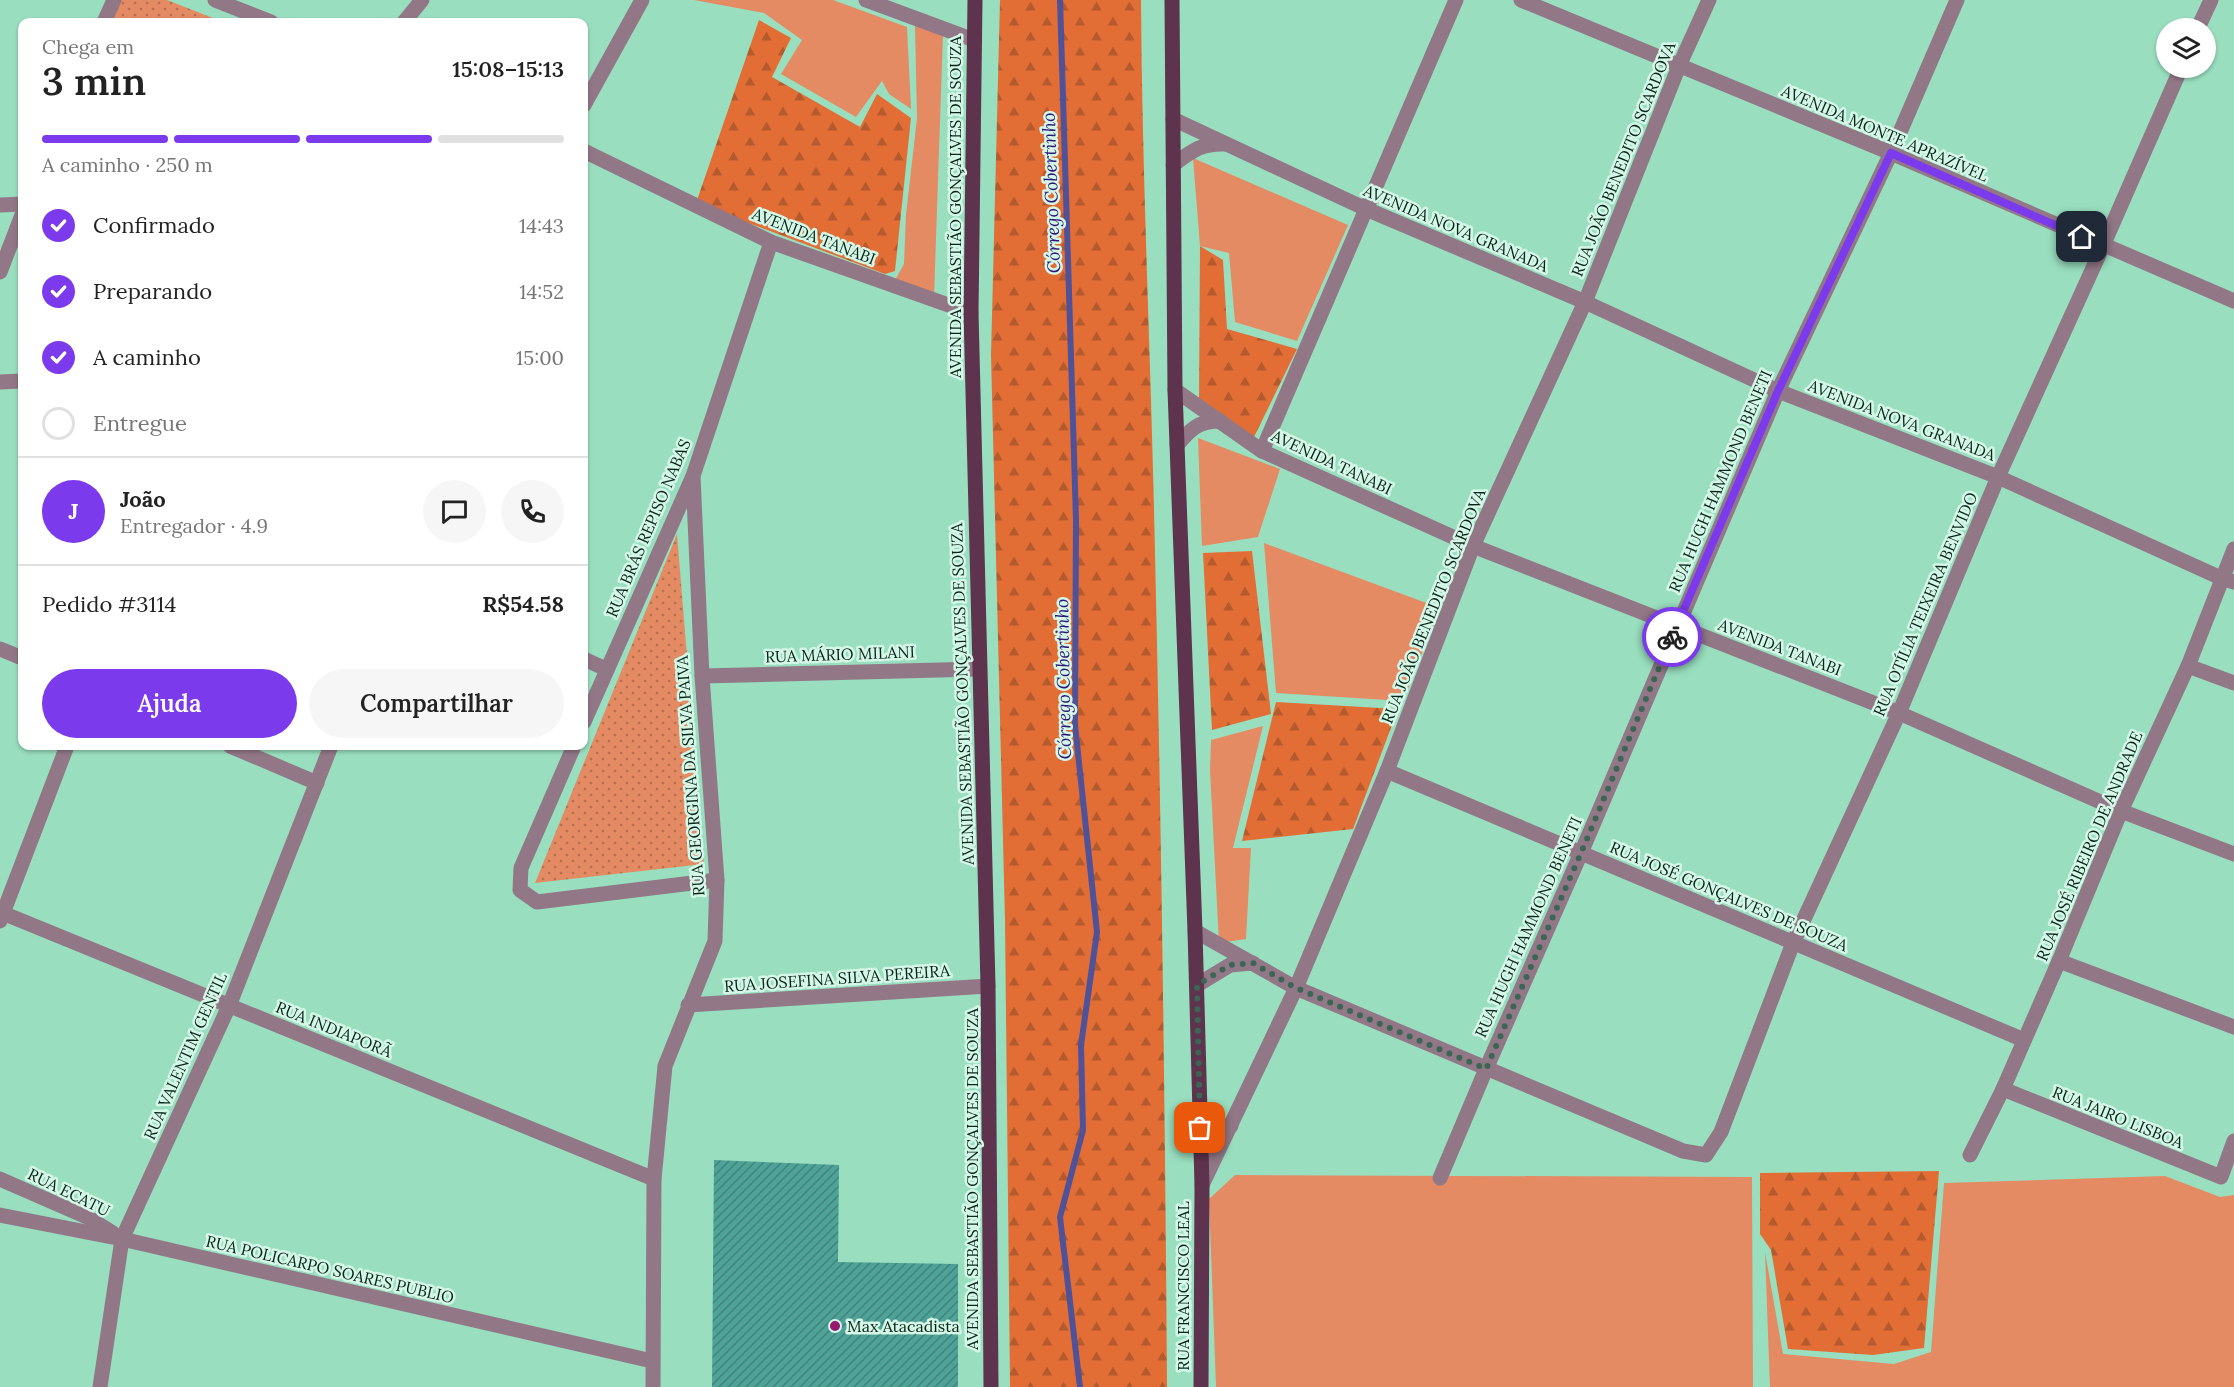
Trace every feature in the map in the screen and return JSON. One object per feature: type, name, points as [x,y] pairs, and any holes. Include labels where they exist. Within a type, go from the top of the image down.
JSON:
[{"type":"main road","name":"AVENIDA SEBASTIÃO GONÇALVES DE SOUZA","points":[[975,0],[971,313],[988,986],[991,1387]]},
{"type":"main road","points":[[1172,0],[1175,390],[1196,931],[1202,1185]]},
{"type":"main road","name":"RUA FRANCISCO LEAL","points":[[1201,1387],[1202,1185]]},
{"type":"street","points":[[106,18],[114,0]]},
{"type":"street","points":[[215,0],[261,18]]},
{"type":"street","points":[[407,18],[422,0]]},
{"type":"street","points":[[588,98],[642,0]]},
{"type":"street","points":[[866,0],[974,40]]},
{"type":"street","points":[[1262,451],[1456,0]]},
{"type":"street","name":"AVENIDA MONTE APRAZÍVEL","points":[[1521,0],[1891,153],[2234,301]]},
{"type":"street","name":"RUA JOÃO BENEDITO SCARDOVA","points":[[1202,1185],[1296,988],[1387,771],[1473,546],[1585,302],[1679,66],[1709,0]]},
{"type":"street","name":"RUA HUGH HAMMOND BENETI","points":[[1440,1178],[1778,391],[1891,153],[1957,0]]},
{"type":"street","points":[[2203,18],[2211,0]]},
{"type":"street","name":"RUA OTÍLIA TEIXEIRA BENVIDO","points":[[1486,1069],[1683,1151],[1706,1155],[1721,1132],[1793,943],[1899,712],[1998,477],[2177,78]]},
{"type":"street","name":"AVENIDA NOVA GRANADA","points":[[1173,118],[1366,209],[1585,302],[1778,391],[1998,477],[2228,580]]},
{"type":"street","points":[[1173,165],[1194,149],[1211,144],[1228,144]]},
{"type":"street","name":"AVENIDA TANABI","points":[[588,153],[771,242],[971,313]]},
{"type":"street","points":[[0,205],[18,204]]},
{"type":"street","points":[[0,272],[18,225]]},
{"type":"street","name":"RUA BRÁS REPISO NABAS","points":[[588,712],[693,476],[771,242]]},
{"type":"street","points":[[0,382],[18,381]]},
{"type":"street","name":"AVENIDA TANABI","points":[[1175,390],[1262,451],[1473,546],[1899,712],[2121,811],[2234,854]]},
{"type":"street","points":[[1177,445],[1190,430],[1205,421],[1220,421]]},
{"type":"street","name":"RUA GEORGINA DA SILVA PAIVA","points":[[653,1387],[654,1179],[665,1066],[687,1005],[715,942],[717,880],[702,676],[693,476]]},
{"type":"street","name":"RUA JOSÉ RIBEIRO DE ANDRADE","points":[[1970,1155],[2059,961],[2121,811],[2228,580],[2234,549]]},
{"type":"street","points":[[0,649],[18,656]]},
{"type":"street","points":[[588,661],[606,669]]},
{"type":"street","points":[[2188,666],[2234,683]]},
{"type":"street","name":"RUA MÁRIO MILANI","points":[[702,676],[979,669]]},
{"type":"street","points":[[1,916],[65,750]]},
{"type":"street","points":[[239,750],[316,783]]},
{"type":"street","name":"RUA VALENTIM GENTIL","points":[[100,1387],[122,1239],[229,1006],[329,750]]},
{"type":"street","points":[[572,750],[521,868],[520,890],[537,902],[717,880]]},
{"type":"street","name":"RUA JOSÉ GONÇALVES DE SOUZA","points":[[1387,771],[2024,1040]]},
{"type":"street","name":"RUA INDIAPORÃ","points":[[1,916],[654,1179]]},
{"type":"street","points":[[1196,931],[1296,988],[1486,1069]]},
{"type":"street","points":[[2059,961],[2234,1027]]},
{"type":"street","points":[[1197,985],[1230,965],[1253,963]]},
{"type":"street","name":"RUA JOSEFINA SILVA PEREIRA","points":[[687,1005],[988,986]]},
{"type":"street","name":"RUA JAIRO LISBOA","points":[[2002,1089],[2221,1177],[2234,1141]]},
{"type":"street","points":[[1200,1128],[1232,1126]]},
{"type":"street","name":"RUA ECATU","points":[[0,1179],[89,1218],[122,1239]]},
{"type":"street","name":"RUA POLICARPO SOARES PUBLIO","points":[[0,1215],[122,1239],[652,1361]]},
{"type":"shaded area","points":[[115,0],[167,0],[213,18],[108,18]]},
{"type":"shaded area","points":[[694,0],[833,0],[907,27],[911,109],[889,94],[882,81],[856,117],[781,74],[802,40],[764,13]]},
{"type":"shaded area","points":[[915,26],[943,33],[934,298],[894,282],[904,264],[906,215],[917,118]]},
{"type":"shaded area","points":[[1193,158],[1348,225],[1297,341],[1235,322],[1229,253],[1200,246]]},
{"type":"shaded area","points":[[1198,438],[1280,469],[1258,537],[1202,546]]},
{"type":"shaded area","points":[[677,534],[704,864],[535,883]]},
{"type":"shaded area","points":[[1264,543],[1440,608],[1403,701],[1276,693]]},
{"type":"shaded area","points":[[1263,726],[1233,848],[1251,848],[1246,939],[1219,943],[1210,770],[1211,740]]},
{"type":"shaded area","points":[[1235,1175],[1752,1177],[1753,1387],[1216,1387],[1209,1199]]},
{"type":"shaded area","points":[[2165,1176],[2220,1197],[2234,1195],[2234,1387],[1770,1387],[1765,1252],[1783,1354],[1894,1364],[1931,1352],[1944,1183]]},
{"type":"green space","points":[[1000,0],[1141,0],[1159,728],[1167,1387],[1010,1387],[1005,921],[991,355]]},
{"type":"green space","points":[[759,20],[791,38],[772,77],[860,127],[877,94],[911,118],[895,271],[885,274],[711,209],[695,206]]},
{"type":"green space","points":[[1200,246],[1223,260],[1227,329],[1297,349],[1254,437],[1199,401]]},
{"type":"green space","points":[[1252,551],[1271,714],[1212,730],[1203,553]]},
{"type":"green space","points":[[1276,702],[1398,709],[1353,829],[1242,841]]},
{"type":"green space","points":[[1939,1171],[1924,1348],[1873,1355],[1788,1349],[1771,1250],[1760,1234],[1760,1173]]},
{"type":"building","name":"Max Atacadista","points":[[714,1160],[839,1165],[838,1262],[958,1264],[958,1387],[712,1387]]},
{"type":"waterway","name":"Córrego Cobertinho","points":[[1060,0],[1076,520],[1075,725],[1097,932],[1081,1045],[1083,1130],[1060,1217],[1080,1387]]},
{"type":"way so far","points":[[1200,1128],[1197,985],[1230,965],[1253,963],[1296,988],[1486,1069],[1581,853],[1672,637]]},
{"type":"place","name":"Max Atacadista","points":[[835,1326]]},
{"type":"route","points":[[1672,637],[1778,391],[1891,153],[2082,237]]}]
